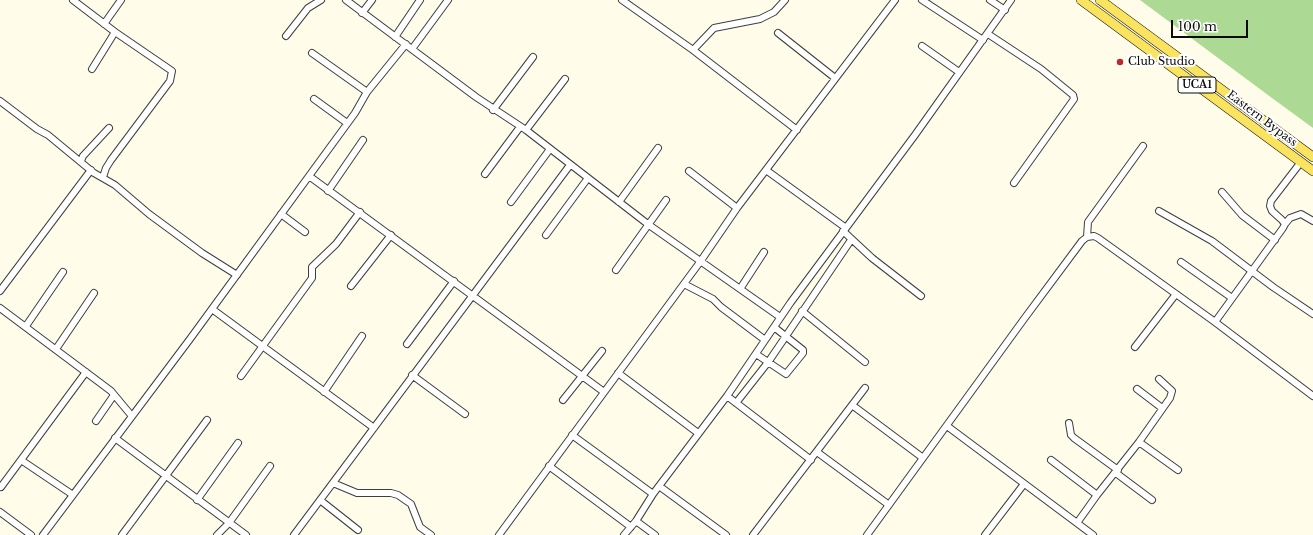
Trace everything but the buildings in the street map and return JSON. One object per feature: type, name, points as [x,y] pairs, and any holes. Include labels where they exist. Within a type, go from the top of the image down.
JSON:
[{"type":"main road","name":"Eastern Bypass","points":[[1081,0],[1313,171]]},
{"type":"main road","name":"Eastern Bypass","points":[[1100,0],[1313,157]]},
{"type":"main road","points":[[1264,135],[1272,126]]},
{"type":"street","points":[[72,0],[172,71],[170,81],[106,168],[103,177]]},
{"type":"street","points":[[104,24],[121,0]]},
{"type":"street","points":[[286,36],[308,8],[321,0]]},
{"type":"street","points":[[346,0],[493,110],[523,129],[550,149],[649,225],[780,317]]},
{"type":"street","points":[[362,13],[372,0]]},
{"type":"street","points":[[395,37],[420,0]]},
{"type":"street","points":[[412,49],[448,0]]},
{"type":"street","points":[[622,0],[693,50],[797,130]]},
{"type":"street","points":[[693,50],[714,28],[760,19],[774,12],[785,0]]},
{"type":"street","points":[[499,535],[684,284],[737,208],[895,0]]},
{"type":"street","points":[[922,0],[983,40]]},
{"type":"street","points":[[990,0],[1005,10]]},
{"type":"street","points":[[624,535],[636,521],[653,494],[756,354],[780,317],[988,34],[1011,0]]},
{"type":"street","points":[[92,69],[115,32]]},
{"type":"street","points":[[778,33],[835,78]]},
{"type":"street","points":[[988,34],[1041,69],[1073,95],[1074,99],[1014,183]]},
{"type":"street","points":[[42,535],[237,275],[348,123],[367,92],[406,44]]},
{"type":"street","points":[[922,46],[959,72]]},
{"type":"street","points":[[312,53],[367,92]]},
{"type":"street","points":[[493,110],[533,57]]},
{"type":"street","points":[[485,174],[565,79]]},
{"type":"street","points":[[314,99],[348,123]]},
{"type":"street","points":[[0,101],[37,129],[48,135],[73,157],[103,177],[202,253],[237,275]]},
{"type":"street","points":[[81,161],[83,156],[109,128]]},
{"type":"street","points":[[328,190],[363,140]]},
{"type":"street","points":[[1087,237],[1088,222],[1090,218],[1143,146]]},
{"type":"street","points":[[619,202],[658,148]]},
{"type":"street","points":[[511,202],[550,149]]},
{"type":"street","points":[[1285,224],[1270,206],[1271,201],[1301,162]]},
{"type":"street","points":[[294,535],[472,294],[570,165]]},
{"type":"street","points":[[0,291],[91,170]]},
{"type":"street","points":[[766,170],[844,229],[851,240],[921,296]]},
{"type":"street","points":[[689,171],[737,208]]},
{"type":"street","points":[[309,176],[604,392]]},
{"type":"street","points":[[546,235],[588,178]]},
{"type":"street","points":[[1222,192],[1242,215],[1275,240]]},
{"type":"street","points":[[616,270],[666,200]]},
{"type":"street","points":[[1159,211],[1212,241],[1251,271],[1313,314]]},
{"type":"street","points":[[241,376],[262,344],[312,278],[312,267],[336,244],[360,212]]},
{"type":"street","points":[[281,214],[305,232]]},
{"type":"street","points":[[1215,322],[1290,218],[1301,214],[1313,221]]},
{"type":"street","points":[[351,286],[391,235]]},
{"type":"street","points":[[867,535],[1082,241],[1087,237],[1094,236],[1098,238],[1215,322],[1313,396]]},
{"type":"street","points":[[736,403],[768,363],[851,240]]},
{"type":"street","points":[[740,289],[764,252]]},
{"type":"street","points":[[1181,262],[1232,298]]},
{"type":"street","points":[[26,326],[63,272]]},
{"type":"street","points":[[407,344],[454,281]]},
{"type":"street","points":[[684,284],[713,299],[721,307],[765,340]]},
{"type":"street","points":[[56,349],[94,293]]},
{"type":"street","points":[[1135,347],[1176,294]]},
{"type":"street","points":[[0,308],[86,372],[114,396],[131,415]]},
{"type":"street","points":[[212,309],[262,344],[374,428]]},
{"type":"street","points":[[802,311],[865,362]]},
{"type":"street","points":[[756,354],[786,374],[803,353],[803,350],[774,327]]},
{"type":"street","points":[[324,392],[362,336]]},
{"type":"street","points":[[563,400],[602,351]]},
{"type":"street","points":[[1,487],[86,372]]},
{"type":"street","points":[[618,373],[698,433]]},
{"type":"street","points":[[412,375],[466,414]]},
{"type":"street","points":[[1077,523],[1139,442],[1170,398],[1172,391],[1159,379]]},
{"type":"street","points":[[753,535],[865,388]]},
{"type":"street","points":[[1137,389],[1162,408]]},
{"type":"street","points":[[96,421],[114,396]]},
{"type":"street","points":[[726,396],[811,460]]},
{"type":"street","points":[[852,405],[923,458]]},
{"type":"street","points":[[122,535],[207,420]]},
{"type":"street","points":[[1069,423],[1071,435],[1074,438],[1152,500]]},
{"type":"street","points":[[947,426],[1093,535]]},
{"type":"street","points":[[572,435],[653,494]]},
{"type":"street","points":[[115,438],[246,535]]},
{"type":"street","points":[[1139,442],[1178,470]]},
{"type":"street","points":[[198,500],[238,443]]},
{"type":"street","points":[[817,452],[889,505]]},
{"type":"street","points":[[21,460],[73,495]]},
{"type":"street","points":[[1051,460],[1097,495]]},
{"type":"street","points":[[217,535],[229,523],[270,466]]},
{"type":"street","points":[[549,466],[631,527]]},
{"type":"street","points":[[333,484],[357,493],[398,495],[411,504],[420,527],[431,535]]},
{"type":"street","points":[[985,535],[1024,484]]},
{"type":"street","points":[[659,486],[726,535]]},
{"type":"street","points":[[320,500],[358,530]]},
{"type":"street","points":[[0,512],[31,535]]},
{"type":"street","points":[[636,521],[655,535]]},
{"type":"green space","points":[[1140,0],[1313,0],[1313,128],[1272,98]]},
{"type":"place","name":"Club Studio","points":[[1120,62]]}]
